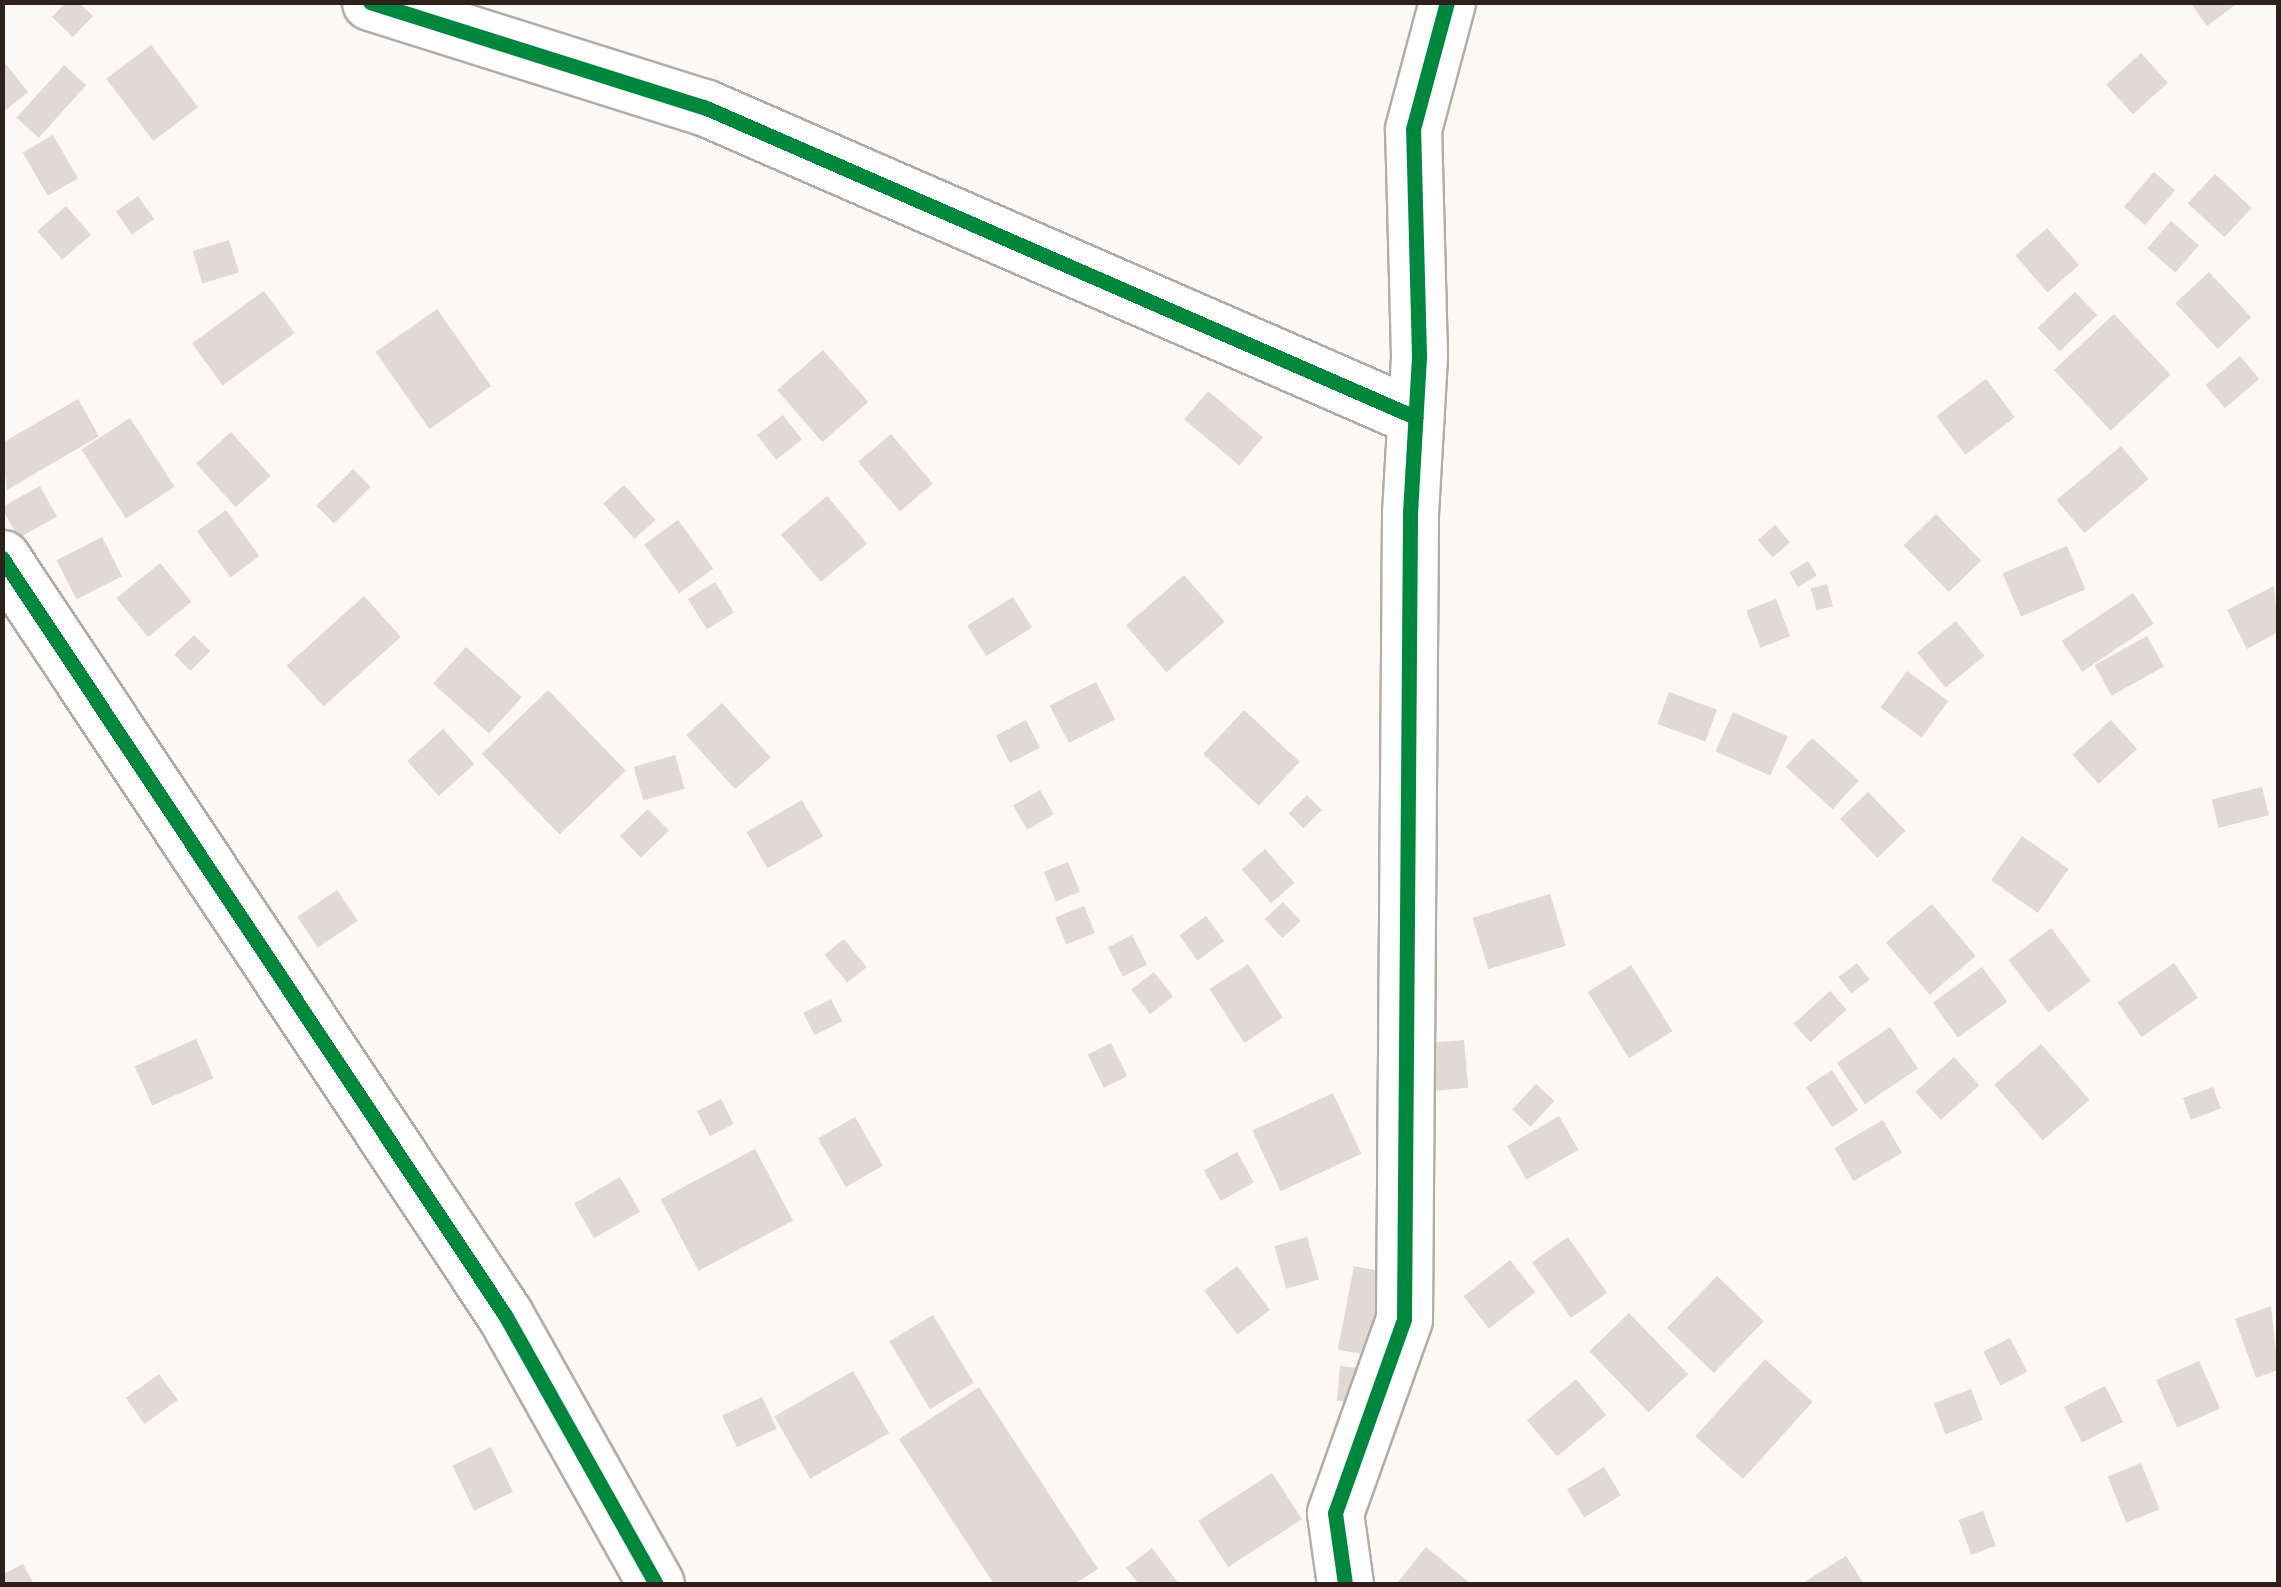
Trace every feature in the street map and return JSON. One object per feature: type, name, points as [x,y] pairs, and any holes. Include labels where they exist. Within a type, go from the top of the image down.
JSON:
[{"type":"street","points":[[370,2],[704,107],[1415,417]]},
{"type":"street","points":[[1344,1584],[1335,1512],[1404,1319],[1415,417],[1413,129],[1448,2]]},
{"type":"street","points":[[2,558],[505,1316],[656,1584]]},
{"type":"building","points":[[66,2],[78,2],[93,16],[73,37],[52,17]]},
{"type":"building","points":[[2190,2],[2239,2],[2207,26]]},
{"type":"building","points":[[151,45],[198,107],[153,141],[106,79]]},
{"type":"building","points":[[2141,53],[2168,83],[2133,114],[2106,84]]},
{"type":"building","points":[[6,64],[28,92],[2,113],[2,67]]},
{"type":"building","points":[[64,65],[86,85],[39,138],[16,118]]},
{"type":"building","points":[[53,135],[78,178],[48,196],[23,152]]},
{"type":"building","points":[[2154,172],[2175,190],[2145,225],[2124,207]]},
{"type":"building","points":[[2215,174],[2252,208],[2224,237],[2188,203]]},
{"type":"building","points":[[138,196],[154,219],[132,234],[116,211]]},
{"type":"building","points":[[66,206],[91,235],[62,260],[37,231]]},
{"type":"building","points":[[2171,221],[2199,245],[2175,272],[2147,248]]},
{"type":"building","points":[[2047,228],[2079,265],[2047,293],[2015,256]]},
{"type":"building","points":[[229,240],[239,273],[203,284],[193,251]]},
{"type":"building","points":[[2209,272],[2251,317],[2218,349],[2175,303]]},
{"type":"building","points":[[264,291],[295,333],[223,385],[192,343]]},
{"type":"building","points":[[2075,292],[2097,315],[2060,351],[2038,328]]},
{"type":"building","points":[[437,309],[491,386],[429,429],[376,352]]},
{"type":"building","points":[[2114,314],[2171,375],[2111,431],[2054,370]]},
{"type":"building","points":[[823,350],[868,402],[822,442],[777,390]]},
{"type":"building","points":[[2240,356],[2259,379],[2225,408],[2206,385]]},
{"type":"building","points":[[1986,379],[2015,417],[1965,455],[1936,416]]},
{"type":"building","points":[[1208,391],[1263,437],[1239,466],[1184,419]]},
{"type":"building","points":[[78,399],[99,436],[7,490],[2,443]]},
{"type":"building","points":[[783,415],[802,439],[776,460],[757,435]]},
{"type":"building","points":[[130,418],[175,487],[126,518],[81,450]]},
{"type":"building","points":[[231,432],[270,476],[236,507],[196,463]]},
{"type":"building","points":[[891,434],[933,484],[900,511],[858,462]]},
{"type":"building","points":[[2121,446],[2149,479],[2084,533],[2057,500]]},
{"type":"building","points":[[353,469],[371,487],[334,523],[316,506]]},
{"type":"building","points":[[624,485],[655,520],[635,539],[603,504]]},
{"type":"building","points":[[40,486],[57,517],[18,538],[2,507]]},
{"type":"building","points":[[827,496],[867,543],[821,582],[781,535]]},
{"type":"building","points":[[226,510],[260,556],[230,577],[197,531]]},
{"type":"building","points":[[1936,514],[1981,561],[1949,592],[1904,545]]},
{"type":"building","points":[[678,520],[713,569],[679,593],[644,545]]},
{"type":"building","points":[[1775,525],[1790,542],[1773,557],[1758,540]]},
{"type":"building","points":[[102,537],[122,576],[77,599],[57,560]]},
{"type":"building","points":[[2067,546],[2085,589],[2021,617],[2003,573]]},
{"type":"building","points":[[1808,561],[1817,576],[1798,587],[1789,572]]},
{"type":"building","points":[[160,563],[191,602],[148,637],[116,598]]},
{"type":"building","points":[[1184,575],[1225,622],[1167,672],[1126,626]]},
{"type":"building","points":[[715,582],[734,613],[707,629],[688,599]]},
{"type":"building","points":[[1827,584],[1833,606],[1817,611],[1811,588]]},
{"type":"building","points":[[2274,586],[2278,632],[2247,649],[2227,610]]},
{"type":"building","points":[[2133,593],[2154,624],[2082,672],[2062,641]]},
{"type":"building","points":[[364,596],[401,637],[324,706],[287,666]]},
{"type":"building","points":[[1013,597],[1032,628],[986,656],[967,626]]},
{"type":"building","points":[[1776,599],[1790,636],[1760,648],[1746,610]]},
{"type":"building","points":[[1956,621],[1984,656],[1945,687],[1917,652]]},
{"type":"building","points":[[194,635],[210,651],[190,671],[174,655]]},
{"type":"building","points":[[2147,636],[2164,667],[2111,696],[2095,665]]},
{"type":"building","points":[[466,647],[522,697],[489,734],[433,683]]},
{"type":"building","points":[[1907,671],[1948,701],[1922,737],[1881,707]]},
{"type":"building","points":[[1096,682],[1115,719],[1069,743],[1050,706]]},
{"type":"building","points":[[548,690],[626,771],[560,834],[482,754]]},
{"type":"building","points":[[1669,692],[1717,709],[1705,741],[1657,724]]},
{"type":"building","points":[[722,703],[771,757],[735,789],[686,735]]},
{"type":"building","points":[[1244,710],[1300,762],[1259,806],[1203,754]]},
{"type":"building","points":[[1733,712],[1788,736],[1770,776],[1716,751]]},
{"type":"building","points":[[1026,720],[1040,748],[1010,763],[996,735]]},
{"type":"building","points":[[2111,720],[2137,749],[2098,784],[2072,755]]},
{"type":"building","points":[[443,729],[474,764],[439,796],[407,761]]},
{"type":"building","points":[[1812,738],[1859,780],[1833,809],[1786,767]]},
{"type":"building","points":[[675,755],[685,789],[643,800],[634,767]]},
{"type":"building","points":[[2262,787],[2269,815],[2219,828],[2212,800]]},
{"type":"building","points":[[1040,790],[1054,814],[1027,830],[1013,806]]},
{"type":"building","points":[[1868,792],[1906,831],[1877,858],[1840,819]]},
{"type":"building","points":[[1307,795],[1322,810],[1303,828],[1289,813]]},
{"type":"building","points":[[802,800],[823,836],[768,868],[747,832]]},
{"type":"building","points":[[648,809],[669,831],[641,858],[620,836]]},
{"type":"building","points":[[2022,836],[2069,869],[2038,913],[1991,880]]},
{"type":"building","points":[[1265,849],[1295,883],[1271,903],[1242,869]]},
{"type":"building","points":[[1068,862],[1080,892],[1056,901],[1044,872]]},
{"type":"building","points":[[337,890],[358,921],[318,948],[297,917]]},
{"type":"building","points":[[1550,894],[1566,946],[1488,969],[1473,918]]},
{"type":"building","points":[[1283,902],[1301,921],[1282,938],[1265,919]]},
{"type":"building","points":[[1932,904],[1976,956],[1930,995],[1886,943]]},
{"type":"building","points":[[1084,906],[1095,933],[1066,945],[1055,918]]},
{"type":"building","points":[[1206,916],[1224,941],[1198,960],[1179,935]]},
{"type":"building","points":[[2051,928],[2091,981],[2048,1013],[2009,960]]},
{"type":"building","points":[[1132,935],[1147,964],[1123,977],[1108,947]]},
{"type":"building","points":[[844,939],[867,967],[847,983],[825,955]]},
{"type":"building","points":[[1857,963],[1870,980],[1851,994],[1839,977]]},
{"type":"building","points":[[2174,963],[2198,997],[2142,1037],[2117,1003]]},
{"type":"building","points":[[1248,964],[1283,1018],[1244,1043],[1209,989]]},
{"type":"building","points":[[1631,965],[1672,1031],[1629,1058],[1588,992]]},
{"type":"building","points":[[1982,967],[2007,1002],[1958,1038],[1933,1003]]},
{"type":"building","points":[[1154,972],[1173,996],[1150,1014],[1131,990]]},
{"type":"building","points":[[1830,991],[1847,1010],[1810,1042],[1794,1024]]},
{"type":"building","points":[[831,999],[842,1021],[815,1035],[803,1013]]},
{"type":"building","points":[[1890,1027],[1918,1068],[1865,1104],[1837,1063]]},
{"type":"building","points":[[196,1039],[213,1078],[152,1106],[135,1066]]},
{"type":"building","points":[[1464,1040],[1468,1088],[1428,1091],[1424,1043]]},
{"type":"building","points":[[1111,1043],[1127,1076],[1104,1088],[1088,1054]]},
{"type":"building","points":[[2041,1044],[2090,1100],[2043,1141],[1994,1085]]},
{"type":"building","points":[[1954,1057],[1979,1085],[1941,1120],[1915,1092]]},
{"type":"building","points":[[1832,1070],[1858,1110],[1832,1127],[1806,1087]]},
{"type":"building","points":[[1536,1084],[1554,1101],[1530,1127],[1512,1110]]},
{"type":"building","points":[[2213,1087],[2221,1109],[2191,1120],[2183,1098]]},
{"type":"building","points":[[1333,1093],[1361,1154],[1281,1191],[1252,1131]]},
{"type":"building","points":[[721,1099],[734,1124],[710,1136],[697,1111]]},
{"type":"building","points":[[1559,1116],[1578,1150],[1527,1180],[1507,1146]]},
{"type":"building","points":[[855,1117],[883,1165],[846,1187],[818,1138]]},
{"type":"building","points":[[1883,1120],[1902,1153],[1854,1181],[1835,1148]]},
{"type":"building","points":[[755,1149],[793,1221],[699,1271],[661,1199]]},
{"type":"building","points":[[1237,1152],[1254,1183],[1221,1201],[1204,1170]]},
{"type":"building","points":[[620,1177],[640,1212],[594,1238],[574,1204]]},
{"type":"building","points":[[1307,1237],[1319,1279],[1286,1289],[1274,1246]]},
{"type":"building","points":[[1568,1237],[1607,1293],[1571,1318],[1532,1262]]},
{"type":"building","points":[[1510,1260],[1535,1292],[1489,1329],[1464,1296]]},
{"type":"building","points":[[1237,1266],[1270,1310],[1237,1335],[1204,1291]]},
{"type":"building","points":[[1354,1266],[1390,1273],[1374,1356],[1338,1349]]},
{"type":"building","points":[[1717,1276],[1764,1321],[1714,1373],[1667,1328]]},
{"type":"building","points":[[2271,1306],[2278,1370],[2256,1378],[2235,1319]]},
{"type":"building","points":[[1629,1313],[1688,1374],[1648,1412],[1589,1351]]},
{"type":"building","points":[[933,1315],[974,1383],[930,1409],[889,1341]]},
{"type":"building","points":[[2010,1338],[2027,1372],[2001,1385],[1983,1352]]},
{"type":"building","points":[[1765,1359],[1813,1402],[1743,1479],[1695,1436]]},
{"type":"building","points":[[2199,1361],[2220,1409],[2177,1428],[2156,1380]]},
{"type":"building","points":[[1340,1366],[1363,1368],[1360,1403],[1337,1401]]},
{"type":"building","points":[[853,1371],[889,1433],[810,1479],[774,1416]]},
{"type":"building","points":[[159,1374],[178,1400],[145,1424],[126,1398]]},
{"type":"building","points":[[1576,1379],[1606,1415],[1557,1456],[1527,1420]]},
{"type":"building","points":[[2105,1386],[2123,1422],[2082,1443],[2064,1407]]},
{"type":"building","points":[[979,1387],[1098,1569],[1074,1584],[994,1584],[899,1439]]},
{"type":"building","points":[[1971,1389],[1983,1420],[1945,1434],[1934,1403]]},
{"type":"building","points":[[762,1397],[777,1429],[737,1447],[722,1416]]},
{"type":"building","points":[[491,1447],[513,1492],[474,1511],[452,1466]]},
{"type":"building","points":[[2141,1463],[2160,1509],[2126,1523],[2108,1476]]},
{"type":"building","points":[[1604,1467],[1621,1495],[1584,1517],[1567,1489]]},
{"type":"building","points":[[1272,1473],[1302,1519],[1228,1567],[1198,1521]]},
{"type":"building","points":[[1983,1511],[1996,1546],[1971,1555],[1959,1520]]},
{"type":"building","points":[[1426,1547],[1471,1584],[1398,1582]]},
{"type":"building","points":[[1152,1548],[1179,1584],[1139,1584],[1126,1568]]},
{"type":"building","points":[[1846,1556],[1864,1584],[1801,1584]]},
{"type":"building","points":[[23,1564],[34,1584],[7,1584],[2,1575]]},
{"type":"cycle path","points":[[370,2],[704,107],[1415,417]]},
{"type":"cycle path","points":[[1345,1584],[1335,1513],[1404,1319],[1410,513],[1419,355],[1413,129],[1447,2]]},
{"type":"cycle path","points":[[2,558],[505,1315],[656,1584]]}]
